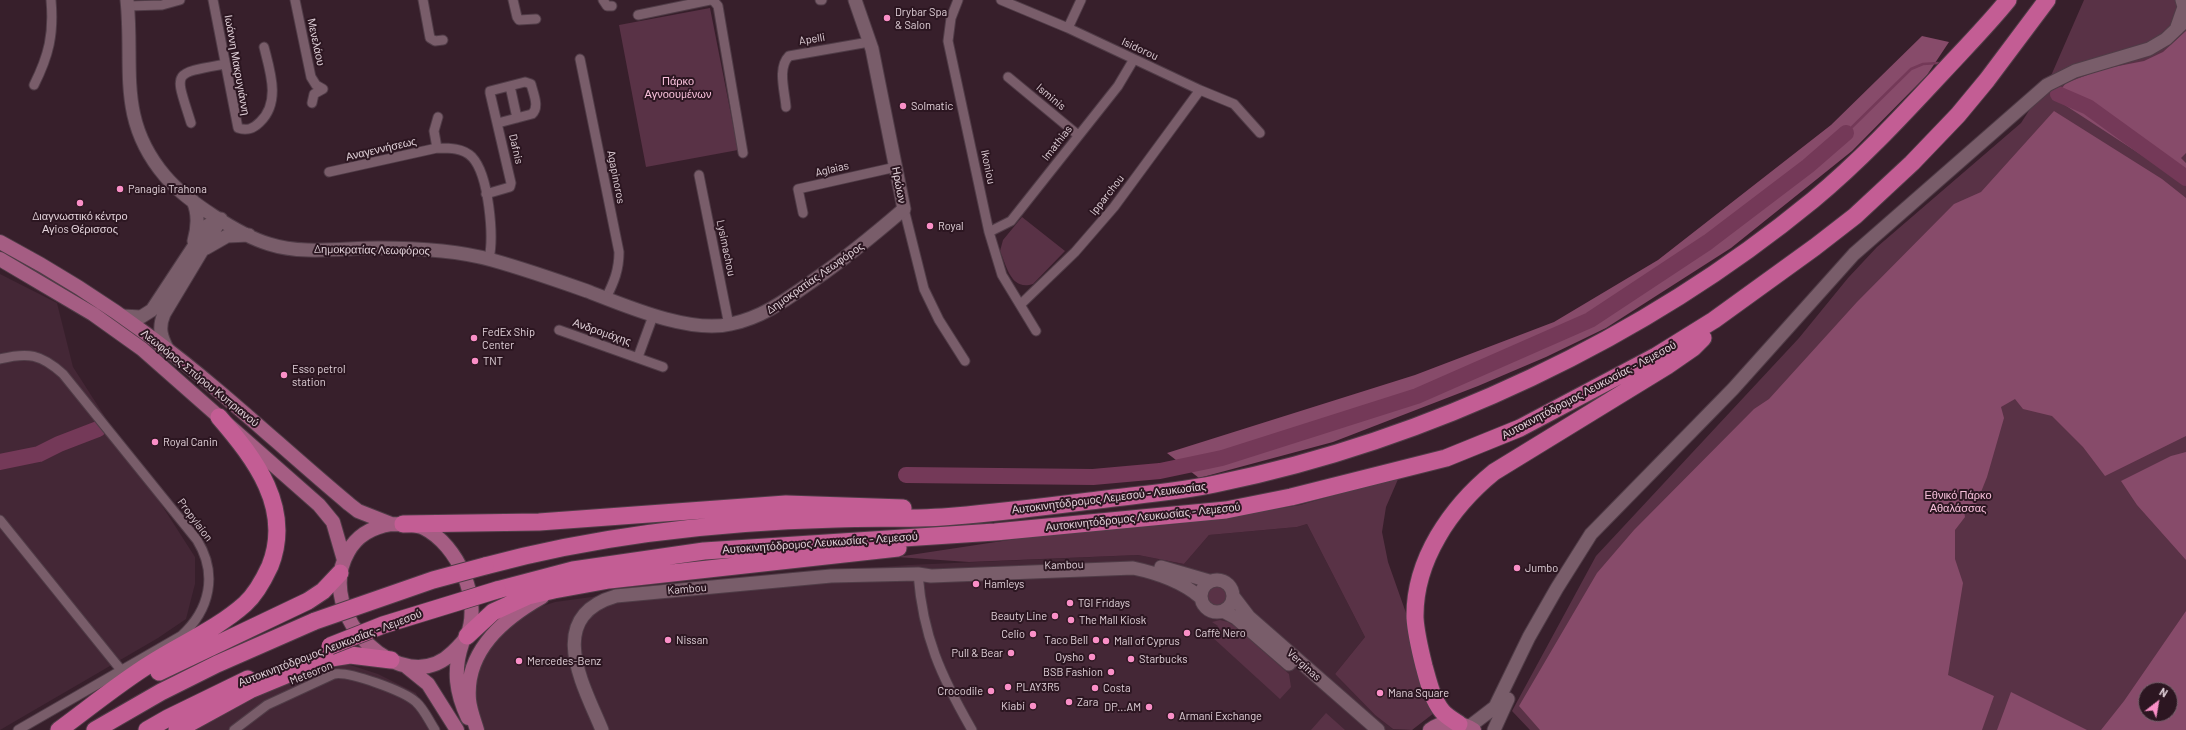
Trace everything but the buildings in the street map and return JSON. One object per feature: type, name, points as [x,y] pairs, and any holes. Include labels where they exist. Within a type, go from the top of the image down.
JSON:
[{"type":"highway","points":[[1893,126],[1994,0]]},
{"type":"highway","name":"Αυτοκινητόδρομος Λεμεσού - Λευκωσίας","points":[[95,730],[161,692],[210,667],[316,621],[433,580],[586,542],[749,523],[830,519],[921,518],[1023,509],[1157,493],[1214,484],[1267,472],[1363,445],[1508,389],[1546,371],[1687,294],[1818,196],[1893,126],[2008,0]]},
{"type":"highway","name":"Αυτοκινητόδρομος Λευκωσίας - Λεμεσού","points":[[147,730],[168,718],[236,685],[390,623],[497,590],[573,570],[704,551],[995,532],[1226,510],[1291,497],[1446,458],[1520,428],[1656,356],[1730,309],[1815,247],[1855,216],[1912,163],[1958,115],[2047,2]]},
{"type":"highway","points":[[1467,727],[1443,712],[1434,697],[1419,646],[1415,617],[1420,579],[1435,542],[1446,524],[1469,494],[1494,472],[1667,366],[1693,348],[1730,309]]},
{"type":"highway","points":[[59,730],[150,664],[226,618],[246,603],[267,573],[273,557],[277,536],[277,517],[274,500],[261,472],[248,451],[219,417]]},
{"type":"highway","points":[[397,524],[539,522],[786,504],[926,509],[1023,509]]},
{"type":"highway","points":[[465,639],[493,612],[528,596],[554,590],[616,579],[921,545],[995,532]]},
{"type":"highway","points":[[59,730],[174,663],[308,601],[323,591],[342,566]]},
{"type":"highway","points":[[177,730],[250,690],[325,659],[350,655],[396,662]]},
{"type":"main road","name":"Λεωφόρος Σπύρου Κυπριανού","points":[[0,242],[41,265],[122,316],[168,350],[358,511],[397,524]]},
{"type":"main road","name":"Λεωφόρος Σπύρου Κυπριανού","points":[[0,259],[87,310],[124,335],[309,495],[328,515],[337,532],[342,566]]},
{"type":"main road","points":[[457,730],[428,684],[414,671],[396,662],[364,640],[348,619],[339,591],[342,566],[360,537],[374,528],[397,524],[424,528],[440,540],[462,570],[470,594],[472,618],[457,664],[456,687],[460,700],[476,730]]},
{"type":"main road","points":[[476,730],[469,691],[472,670],[480,650],[498,627],[530,603],[554,590]]},
{"type":"main road","points":[[396,662],[422,667],[431,665],[450,655],[465,639]]},
{"type":"main road","points":[[1430,730],[1446,724],[1467,727]]},
{"type":"street","points":[[34,85],[49,49],[53,23],[51,0]]},
{"type":"street","points":[[127,3],[162,5],[180,0]]},
{"type":"street","name":"Ιωάννη Μακρυγιάννη","points":[[213,0],[236,124],[238,128],[244,130],[254,128],[262,120],[273,102],[270,72],[264,47]]},
{"type":"street","name":"Μενελάου","points":[[295,0],[311,77],[316,85],[323,89],[314,94],[312,103]]},
{"type":"street","points":[[423,0],[430,38],[435,41],[442,40]]},
{"type":"street","points":[[513,0],[519,20],[536,19]]},
{"type":"street","points":[[603,0],[607,6],[612,6]]},
{"type":"street","points":[[638,15],[710,0]]},
{"type":"street","points":[[713,0],[718,6],[743,153]]},
{"type":"street","name":"Ηρώων","points":[[855,0],[870,42],[904,209],[924,289],[938,320],[965,361]]},
{"type":"street","name":"Ikoniou","points":[[958,0],[951,18],[948,41],[989,232],[1002,275],[1036,331]]},
{"type":"street","name":"Isidorou","points":[[1001,0],[1068,28],[1200,90],[1234,104],[1260,133]]},
{"type":"street","points":[[1068,28],[1081,0]]},
{"type":"street","points":[[2176,30],[2184,7],[2184,0]]},
{"type":"street","name":"Δημοκρατίας Λεωφόρος","points":[[127,3],[129,88],[135,120],[148,150],[158,166],[177,188],[218,217],[249,235],[269,244],[284,248],[325,250],[406,248],[489,259],[538,274],[653,316],[706,326],[729,325],[762,315],[777,306],[858,249],[904,209]]},
{"type":"street","points":[[1467,727],[1495,707],[1529,637],[1591,534],[1733,389],[1854,254],[2047,85],[2075,71],[2149,49],[2166,39],[2186,20]]},
{"type":"street","name":"Apelli","points":[[786,107],[782,68],[784,61],[789,56],[870,42]]},
{"type":"street","name":"Agapinoros","points":[[580,59],[619,252],[618,272],[606,298]]},
{"type":"street","name":"Imathias","points":[[989,232],[1010,221],[1118,86],[1134,59]]},
{"type":"street","points":[[191,123],[180,87],[180,80],[183,74],[190,70],[225,64]]},
{"type":"street","name":"Isminis","points":[[1008,77],[1078,135]]},
{"type":"street","points":[[498,123],[517,118],[532,114],[535,112],[536,107],[531,84],[525,82],[510,86],[517,118]]},
{"type":"street","name":"Dafnis","points":[[486,194],[507,189],[510,187],[511,183],[490,91],[510,86]]},
{"type":"street","name":"Ipparchou","points":[[1021,304],[1075,252],[1114,207],[1200,90]]},
{"type":"street","points":[[437,148],[434,132],[438,117]]},
{"type":"street","name":"Αναγεννήσεως","points":[[329,172],[437,148],[453,148],[463,151],[472,156],[478,164],[486,194],[492,243],[489,259]]},
{"type":"street","name":"Aglaias","points":[[803,213],[798,189],[896,167]]},
{"type":"street","name":"Lysimachou","points":[[698,176],[729,325]]},
{"type":"street","points":[[193,200],[197,213],[198,225],[197,251]]},
{"type":"street","points":[[168,350],[160,334],[160,321],[197,251],[218,217]]},
{"type":"street","points":[[122,316],[141,316],[152,310],[197,251],[227,236],[249,235]]},
{"type":"street","points":[[1494,730],[1541,631],[1585,556],[1606,531],[1716,418],[1795,327],[1809,305]]},
{"type":"street","name":"Ανδρομάχης","points":[[638,357],[653,316]]},
{"type":"street","name":"Ανδρομάχης","points":[[559,330],[663,367]]},
{"type":"street","name":"Propylaion","points":[[0,359],[17,355],[35,356],[46,361],[63,374],[197,540],[205,555],[209,570],[210,588],[197,619],[181,636],[18,730]]},
{"type":"street","points":[[0,520],[121,670]]},
{"type":"street","name":"Kambou","points":[[918,574],[933,570],[1124,563],[1148,564],[1208,581]]},
{"type":"street","name":"Kambou","points":[[602,730],[577,667],[573,646],[577,628],[583,617],[592,607],[606,599],[636,594],[831,576],[918,574],[931,576],[1132,568],[1148,571],[1178,582],[1200,597]]},
{"type":"street","points":[[918,574],[921,606],[928,640],[947,686],[972,730]]},
{"type":"street","points":[[1222,580],[1232,590],[1232,602],[1224,611],[1213,612],[1203,606],[1200,597],[1201,591],[1208,581],[1222,580]]},
{"type":"street","name":"Verginas","points":[[1233,596],[1250,617],[1378,730]]},
{"type":"street","name":"Verginas","points":[[1224,611],[1236,618],[1364,730]]},
{"type":"street","name":"Meteoron","points":[[234,730],[267,705],[334,674],[343,673],[353,675],[410,697],[422,708],[435,730]]},
{"type":"shaded area","points":[[0,274],[57,303],[73,367],[195,557],[195,584],[186,619],[158,638],[0,730]]},
{"type":"shaded area","points":[[1307,524],[1365,637],[1335,674],[1375,715],[1393,729],[1409,730],[483,730],[477,723],[472,666],[505,618],[555,602],[723,579],[908,565],[1138,555],[1184,564],[1209,535],[1297,527]]},
{"type":"shaded area","points":[[347,664],[378,674],[416,693],[433,730],[190,730],[271,689]]},
{"type":"green space","name":"Εθνικό Πάρκο Αθαλάσσας","points":[[2084,0],[2186,0],[2186,730],[1530,730],[1512,711],[1596,556],[1799,338],[1848,278],[1877,247],[2021,123],[2050,78]]},
{"type":"green space","name":"Πάρκο Αγνοουμένων","points":[[710,8],[738,150],[646,167],[619,25]]},
{"type":"green space","points":[[2186,31],[2186,153],[2181,158],[2186,163],[2186,184],[2054,98],[2066,83],[2103,69],[2144,61],[2163,52]]},
{"type":"green space","points":[[1922,36],[1949,42],[1927,75],[1852,151],[1731,248],[1606,328],[1546,357],[1478,386],[1333,442],[1199,478],[1167,453],[1415,375],[1554,322],[1658,260],[1831,125]]},
{"type":"green space","name":"Εθνικό Πάρκο Αθαλάσσας","points":[[2054,111],[2162,179],[2186,198],[2186,436],[2105,476],[2083,447],[2052,416],[2023,409],[2015,399],[2001,407],[2004,418],[1987,477],[1975,507],[1963,504],[1965,517],[1955,530],[1955,559],[1963,583],[1948,675],[1994,696],[1982,730],[1540,730],[1519,706],[1597,573],[1634,530],[1754,409],[1769,399],[1857,302],[1954,204],[1981,192]]},
{"type":"green space","points":[[1022,217],[1065,251],[1033,284],[1026,285],[1015,281],[1011,276],[1000,251],[1003,240]]},
{"type":"green space","points":[[2186,452],[2186,560],[2137,505],[2121,481],[2171,456]]},
{"type":"green space","points":[[1399,477],[1386,507],[1382,532],[1388,562],[1412,630],[1434,713],[1412,730],[1393,729],[1375,715],[1335,674],[1365,637],[1307,524],[1297,527],[1209,535],[1184,564],[1138,555],[969,562],[897,557],[1042,535],[1177,524],[1228,517],[1300,505]]},
{"type":"green space","points":[[1217,585],[1225,589],[1229,597],[1225,605],[1217,609],[1209,605],[1205,597],[1209,589]]},
{"type":"green space","points":[[2186,611],[2186,730],[2101,730],[2124,701]]},
{"type":"green space","points":[[1220,620],[1228,622],[1236,627],[1289,674],[1291,687],[1280,699],[1211,636],[1218,626],[1212,622]]},
{"type":"green space","points":[[2011,692],[2087,730],[1997,730]]},
{"type":"green space","points":[[1326,713],[1345,730],[1311,730]]},
{"type":"waterway","points":[[1846,133],[1911,69],[1923,64],[1938,63]]},
{"type":"waterway","points":[[2058,94],[2088,107],[2186,178]]},
{"type":"waterway","points":[[906,475],[1093,477],[1160,471],[1222,458],[1417,396],[1590,320],[1708,242],[1808,166],[1846,133]]},
{"type":"waterway","points":[[0,462],[39,454],[59,444],[98,429]]},
{"type":"place","name":"Drybar Spa & Salon","points":[[887,18]]},
{"type":"place","name":"Solmatic","points":[[903,106]]},
{"type":"place","name":"Panagia Trahona","points":[[120,189]]},
{"type":"place","name":"Διαγνωστικό κέντρο Αγios Θέρισσος","points":[[80,203]]},
{"type":"place","name":"Royal","points":[[930,226]]},
{"type":"place","name":"FedEx Ship Center","points":[[474,338]]},
{"type":"place","name":"TNT","points":[[475,361]]},
{"type":"place","name":"Esso petrol station","points":[[284,375]]},
{"type":"place","name":"Royal Canin","points":[[155,442]]},
{"type":"place","name":"Jumbo","points":[[1517,568]]},
{"type":"place","name":"Hamleys","points":[[976,584]]},
{"type":"place","name":"TGI Fridays","points":[[1070,603]]},
{"type":"place","name":"Beauty Line","points":[[1055,616]]},
{"type":"place","name":"The Mall Kiosk","points":[[1071,620]]},
{"type":"place","name":"Caffè Nero","points":[[1187,633]]},
{"type":"place","name":"Celio","points":[[1033,634]]},
{"type":"place","name":"Nissan","points":[[668,640]]},
{"type":"place","name":"Taco Bell","points":[[1096,640]]},
{"type":"place","name":"Mall of Cyprus","points":[[1106,641]]},
{"type":"place","name":"Pull & Bear","points":[[1011,653]]},
{"type":"place","name":"Oysho","points":[[1092,657]]},
{"type":"place","name":"Starbucks","points":[[1131,659]]},
{"type":"place","name":"Mercedes-Benz","points":[[519,661]]},
{"type":"place","name":"BSB Fashion","points":[[1111,672]]},
{"type":"place","name":"PLAY3R5","points":[[1008,687]]},
{"type":"place","name":"Costa","points":[[1095,688]]},
{"type":"place","name":"Crocodile","points":[[991,691]]},
{"type":"place","name":"Mana Square","points":[[1380,693]]},
{"type":"place","name":"Zara","points":[[1069,702]]},
{"type":"place","name":"Kiabi","points":[[1033,706]]},
{"type":"place","name":"DP...AM","points":[[1149,707]]},
{"type":"place","name":"Armani Exchange","points":[[1171,716]]}]
